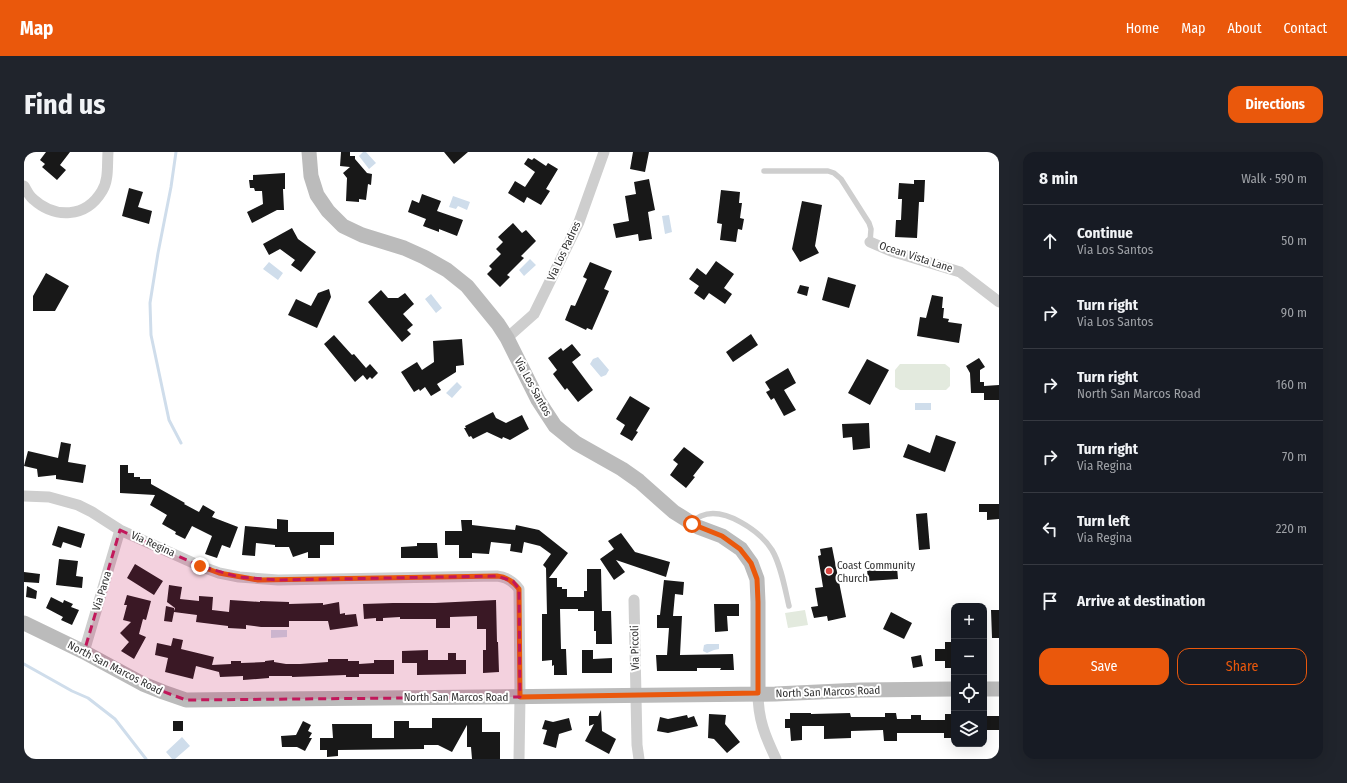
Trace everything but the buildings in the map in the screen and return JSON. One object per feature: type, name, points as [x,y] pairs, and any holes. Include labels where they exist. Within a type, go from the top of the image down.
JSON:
[{"type":"street","points":[[24,186],[32,198],[44,207],[59,212],[68,213],[83,209],[94,201],[102,190],[107,177],[108,152]]},
{"type":"street","name":"Via Los Santos","points":[[309,152],[311,176],[317,195],[328,212],[343,226],[362,235],[404,248],[424,257],[447,270],[467,286],[498,324],[507,338],[538,400],[555,426],[576,444],[622,469],[640,481],[674,512],[692,524],[722,536],[740,549],[751,563],[757,579],[758,693]]},
{"type":"street","name":"Via Los Padres","points":[[507,338],[534,314],[578,222],[604,152]]},
{"type":"street","name":"Ocean Vista Lane","points":[[870,242],[891,251],[960,272],[999,302]]},
{"type":"street","name":"Via Regina","points":[[24,496],[49,497],[71,503],[92,512],[120,530],[207,568],[239,577],[258,580],[497,576],[513,581],[519,589],[519,759]]},
{"type":"street","name":"Via Parva","points":[[84,652],[120,530]]},
{"type":"street","name":"Via Piccoli","points":[[634,600],[636,745],[639,759]]},
{"type":"street","name":"North San Marcos Road","points":[[24,623],[84,652],[143,684],[186,700],[635,696],[951,689]]},
{"type":"street","points":[[987,689],[999,689]]},
{"type":"street","points":[[758,693],[758,710],[763,730],[776,759]]},
{"type":"lane","points":[[764,171],[818,170],[834,173],[840,179],[869,223],[871,229],[870,242]]},
{"type":"lane","points":[[692,524],[695,519],[707,513],[718,513],[747,525],[764,539],[773,551],[789,606]]},
{"type":"highlighted area","points":[[120,530],[200,566],[239,577],[278,580],[497,576],[513,581],[519,589],[520,697],[186,700],[143,684],[84,652]]},
{"type":"shaded area","points":[[900,364],[945,364],[950,368],[950,386],[946,390],[900,390],[895,387],[895,370]]},
{"type":"shaded area","points":[[805,610],[808,625],[788,628],[785,613]]},
{"type":"water","points":[[363,152],[366,152],[376,163],[369,169],[359,156]]},
{"type":"water","points":[[453,196],[470,202],[467,210],[458,206],[456,209],[449,207]]},
{"type":"water","points":[[669,215],[672,232],[665,234],[662,216]]},
{"type":"water","points":[[530,259],[536,265],[524,276],[519,270]]},
{"type":"water","points":[[269,262],[283,273],[278,280],[263,269]]},
{"type":"water","points":[[431,294],[442,308],[436,313],[425,299]]},
{"type":"water","points":[[598,357],[609,370],[606,375],[601,377],[590,364],[593,359]]},
{"type":"water","points":[[457,382],[462,387],[452,398],[446,393]]},
{"type":"water","points":[[915,403],[931,403],[931,410],[915,410]]},
{"type":"water","points":[[271,630],[287,630],[287,637],[271,638]]},
{"type":"water","points":[[719,644],[719,649],[707,653],[703,651],[704,645]]},
{"type":"water","points":[[182,737],[190,746],[175,759],[172,759],[166,752]]},
{"type":"waterway","points":[[176,152],[150,303],[151,335],[169,420],[181,443]]},
{"type":"waterway","points":[[24,664],[72,691],[88,698],[115,719],[146,759]]},
{"type":"place","name":"Coast Community Church","points":[[829,571]]},
{"type":"route","points":[[200,566],[219,573],[258,580],[504,577],[513,581],[519,589],[520,697],[758,693],[757,579],[751,563],[740,549],[722,536],[692,524]]}]
